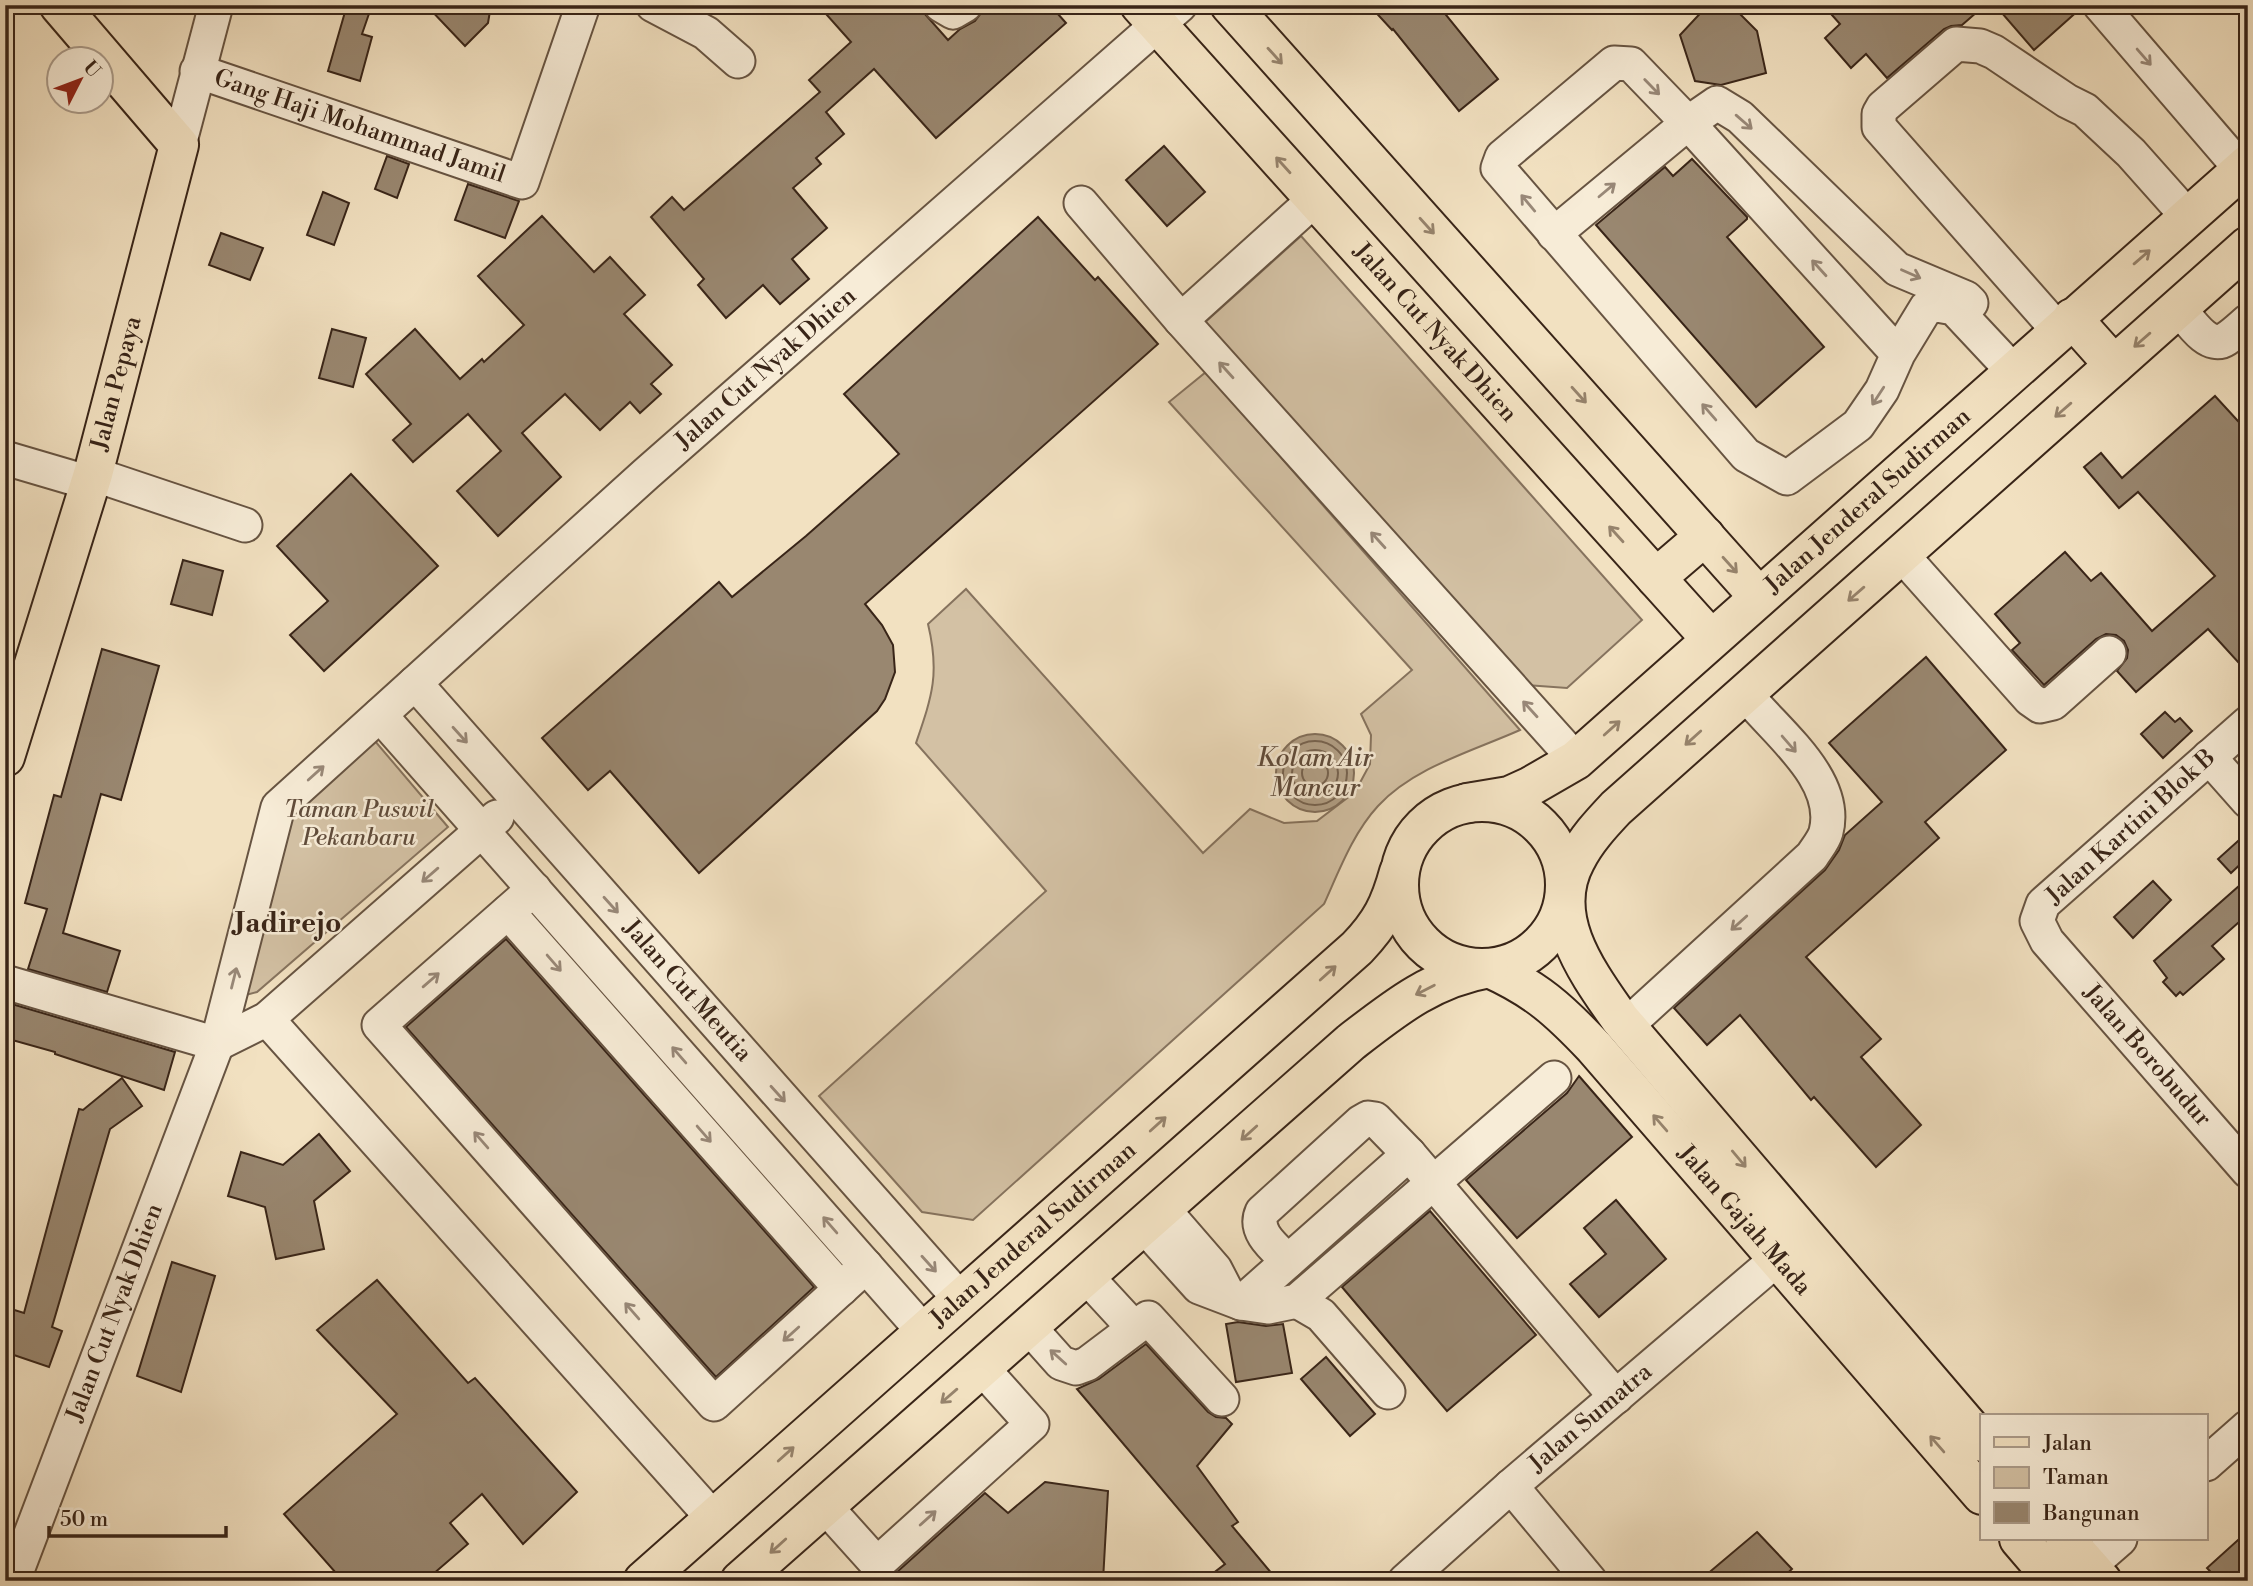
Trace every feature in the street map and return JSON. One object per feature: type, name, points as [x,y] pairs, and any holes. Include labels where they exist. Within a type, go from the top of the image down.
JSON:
[{"type":"main road","points":[[59,5],[179,145]]},
{"type":"main road","points":[[1230,5],[1758,596]]},
{"type":"main road","name":"Jalan Cut Nyak Dhien","points":[[1159,12],[1314,200],[1711,639]]},
{"type":"main road","name":"Jalan Pepaya","points":[[5,757],[91,479],[179,145]]},
{"type":"main road","name":"Jalan Jenderal Sudirman","points":[[1468,803],[1509,796],[1576,760],[2244,167]]},
{"type":"main road","points":[[740,1581],[1351,1042],[1423,990],[1450,978],[1504,966],[1540,945],[1552,931],[1560,914],[1575,861],[1595,831],[1616,808],[2248,246]]},
{"type":"main road","points":[[2065,324],[2114,365]]},
{"type":"main road","points":[[1656,578],[1705,536]]},
{"type":"main road","points":[[1489,968],[1469,968],[1443,959],[1421,942],[1406,919],[1399,892],[1399,872],[1405,852],[1416,834],[1430,820],[1447,809],[1468,803],[1488,802],[1510,807],[1530,817],[1558,851],[1564,872],[1565,894]]},
{"type":"main road","name":"Jalan Jenderal Sudirman","points":[[643,1581],[1357,948],[1384,916],[1399,872]]},
{"type":"main road","name":"Jalan Gajah Mada","points":[[1565,894],[1566,919],[1577,950],[1591,977],[1626,1026],[1875,1345],[1980,1492]]},
{"type":"main road","name":"Jalan Gajah Mada","points":[[1489,968],[1520,982],[1559,1011],[1594,1046],[1777,1259],[1980,1440]]},
{"type":"main road","points":[[2021,1540],[2077,1569]]},
{"type":"street","name":"Jalan Pepaya","points":[[179,145],[216,5]]},
{"type":"street","name":"Gang Haji Mohammad Jamil","points":[[197,71],[522,182],[583,5]]},
{"type":"street","points":[[653,5],[706,33],[738,61]]},
{"type":"street","points":[[942,5],[953,12],[965,5]]},
{"type":"street","points":[[2100,5],[2244,167]]},
{"type":"street","name":"Jalan Cut Nyak Dhien","points":[[13,1581],[218,1044],[278,807],[1159,12]]},
{"type":"street","points":[[2065,324],[1879,127],[1879,114],[1883,107],[1956,44],[1980,46],[1994,52],[2067,101],[2182,222]]},
{"type":"street","points":[[1898,355],[1688,123],[1630,64],[1614,63],[1502,158],[1498,167],[1746,455],[1787,478],[1857,425],[1882,390],[1898,355],[1926,309],[1947,305],[1954,307],[2020,365]]},
{"type":"street","points":[[1554,234],[1688,123],[1717,103],[1740,117],[1898,268],[1966,299],[1992,320],[2020,365]]},
{"type":"street","points":[[1181,320],[1314,200]]},
{"type":"street","points":[[1081,203],[1181,320],[1576,760]]},
{"type":"street","points":[[2179,308],[2202,335],[2214,342],[2224,341],[2248,321]]},
{"type":"street","points":[[5,458],[91,479],[245,525]]},
{"type":"street","points":[[1901,554],[2030,699],[2040,706],[2053,703],[2109,653]]},
{"type":"street","name":"Jalan Cut Meutia","points":[[415,684],[960,1299]]},
{"type":"street","points":[[1626,1026],[1812,856],[1825,834],[1828,814],[1825,792],[1812,770],[1744,692]]},
{"type":"street","name":"Jalan Cut Meutia","points":[[380,715],[923,1332]]},
{"type":"street","name":"Jalan Kartini Blok B","points":[[2048,941],[2037,920],[2043,904],[2248,723]]},
{"type":"street","points":[[2209,757],[2248,801]]},
{"type":"street","points":[[5,982],[218,1044],[267,1019],[517,799]]},
{"type":"street","points":[[534,889],[379,1025],[714,1404],[866,1266]]},
{"type":"street","points":[[508,912],[841,1289]]},
{"type":"street","name":"Jalan Borobudur","points":[[2048,941],[2248,1171]]},
{"type":"street","points":[[267,1019],[713,1518]]},
{"type":"street","points":[[1153,1218],[1215,1269],[1235,1301],[1268,1307],[1297,1301],[1434,1185],[1554,1078]]},
{"type":"street","points":[[1288,1261],[1261,1232],[1259,1218],[1262,1212],[1361,1122],[1368,1118],[1375,1119],[1409,1154],[1616,1397]]},
{"type":"street","points":[[1235,1301],[1288,1261],[1409,1154]]},
{"type":"street","name":"Jalan Sumatra","points":[[1405,1581],[1511,1486],[1777,1259]]},
{"type":"street","points":[[1086,1276],[1133,1327]]},
{"type":"street","points":[[1297,1301],[1321,1315],[1388,1392]]},
{"type":"street","points":[[1028,1326],[1061,1363],[1076,1368],[1087,1364],[1148,1318],[1222,1399]]},
{"type":"street","points":[[824,1505],[877,1564],[1032,1424],[981,1367]]},
{"type":"street","points":[[2208,1462],[2248,1427]]},
{"type":"street","points":[[1511,1486],[1590,1581]]},
{"type":"street","points":[[2077,1569],[2119,1540]]},
{"type":"green space","points":[[1301,236],[1642,620],[1567,688],[1526,685],[1202,325]]},
{"type":"green space","points":[[1206,372],[1520,730],[1426,770],[1393,792],[1361,828],[1324,904],[973,1220],[922,1212],[819,1096],[1046,891],[916,743],[926,712],[934,671],[928,624],[966,589],[1203,853],[1250,809],[1284,823],[1317,821],[1355,792],[1370,764],[1371,735],[1361,714],[1412,670],[1169,402]]},
{"type":"green space","name":"Taman Puswil Pekanbaru","points":[[369,734],[448,827],[257,992],[231,999],[283,811]]},
{"type":"water","name":"Kolam Air Mancur","points":[[1315,734],[1330,737],[1347,751],[1354,773],[1351,788],[1337,805],[1315,812],[1300,809],[1283,795],[1276,773],[1279,758],[1293,741]]},
{"type":"building","points":[[347,5],[372,5],[362,34],[372,37],[360,81],[328,71]]},
{"type":"building","points":[[426,5],[491,5],[488,23],[465,46]]},
{"type":"building","points":[[818,5],[917,5],[948,40],[975,21],[987,5],[1050,5],[1066,23],[936,138],[874,69],[826,112],[844,134],[816,158],[821,164],[793,188],[827,228],[792,259],[809,279],[780,304],[763,285],[726,318],[698,285],[704,279],[651,217],[672,197],[684,210],[820,92],[809,80],[851,42]]},
{"type":"building","points":[[1369,5],[1438,5],[1498,79],[1459,111],[1393,29]]},
{"type":"building","points":[[1708,5],[1731,5],[1757,31],[1766,73],[1721,85],[1695,81],[1680,35]]},
{"type":"building","points":[[1823,5],[1985,5],[1962,25],[1944,29],[1887,78],[1866,54],[1851,68],[1825,38],[1840,24]]},
{"type":"building","points":[[1995,5],[2081,5],[2081,8],[2034,50]]},
{"type":"building","points":[[1164,146],[1205,192],[1167,226],[1126,180]]},
{"type":"building","points":[[387,156],[409,164],[397,198],[375,189]]},
{"type":"building","points":[[1692,159],[1747,217],[1727,237],[1824,347],[1756,407],[1596,225],[1665,167],[1673,176]]},
{"type":"building","points":[[468,184],[519,201],[505,238],[455,220]]},
{"type":"building","points":[[323,192],[349,203],[334,245],[307,235]]},
{"type":"building","points":[[542,216],[594,272],[610,257],[645,295],[624,314],[672,365],[651,384],[661,394],[640,413],[630,402],[600,430],[565,394],[522,433],[561,477],[498,536],[457,491],[501,451],[468,414],[413,462],[393,440],[411,424],[366,374],[415,329],[460,379],[482,359],[484,362],[524,325],[478,276]]},
{"type":"building","points":[[1038,217],[1095,280],[1098,277],[1158,344],[865,604],[882,625],[893,645],[895,672],[885,699],[877,711],[699,873],[610,771],[588,790],[542,738],[719,582],[732,597],[899,454],[844,394]]},
{"type":"building","points":[[221,233],[263,248],[250,280],[209,265]]},
{"type":"building","points":[[332,329],[366,338],[353,387],[319,378]]},
{"type":"building","points":[[2215,396],[2248,432],[2248,673],[2208,629],[2136,692],[2117,671],[2127,658],[2128,650],[2124,641],[2116,635],[2106,634],[2096,639],[2044,685],[2012,650],[2020,643],[1995,614],[2065,552],[2091,581],[2101,573],[2152,631],[2215,576],[2138,492],[2119,508],[2084,467],[2101,453],[2122,478]]},
{"type":"building","points":[[351,474],[438,566],[324,671],[290,635],[328,601],[277,546]]},
{"type":"building","points":[[183,560],[223,571],[212,615],[171,604]]},
{"type":"building","points":[[102,649],[159,666],[121,800],[101,794],[63,933],[120,951],[107,992],[28,969],[47,909],[25,903],[54,795],[61,797]]},
{"type":"building","points":[[1926,657],[2006,750],[1925,822],[1939,838],[1806,957],[1881,1039],[1861,1057],[1921,1125],[1876,1167],[1814,1097],[1811,1100],[1740,1015],[1707,1045],[1674,1008],[1825,870],[1839,850],[1845,835],[1882,802],[1829,743]]},
{"type":"building","points":[[2165,712],[2175,722],[2180,718],[2192,731],[2163,758],[2141,734]]},
{"type":"building","points":[[2248,832],[2248,857],[2231,873],[2218,859]]},
{"type":"building","points":[[2248,878],[2248,914],[2212,946],[2224,959],[2183,995],[2180,992],[2176,996],[2163,982],[2167,978],[2154,961]]},
{"type":"building","points":[[2153,881],[2171,900],[2133,938],[2114,917]]},
{"type":"building","points":[[506,939],[814,1287],[716,1377],[406,1027]]},
{"type":"building","points":[[5,1002],[175,1052],[164,1090],[55,1052],[5,1038]]},
{"type":"building","points":[[1579,1076],[1632,1137],[1517,1238],[1466,1180],[1567,1093]]},
{"type":"building","points":[[122,1078],[142,1106],[110,1129],[52,1327],[62,1331],[49,1367],[5,1352],[5,1307],[24,1313],[79,1109],[83,1110]]},
{"type":"building","points":[[319,1134],[350,1171],[314,1201],[324,1249],[276,1259],[265,1207],[228,1196],[241,1152],[283,1165]]},
{"type":"building","points":[[1616,1200],[1666,1259],[1599,1317],[1570,1284],[1606,1254],[1584,1228]]},
{"type":"building","points":[[1430,1211],[1536,1335],[1447,1411],[1342,1287]]},
{"type":"building","points":[[172,1262],[215,1276],[181,1392],[137,1376]]},
{"type":"building","points":[[377,1280],[468,1383],[475,1378],[577,1492],[523,1544],[482,1494],[450,1523],[468,1544],[425,1581],[343,1581],[284,1514],[397,1414],[317,1330]]},
{"type":"building","points":[[1238,1322],[1266,1326],[1283,1324],[1292,1373],[1236,1382],[1226,1324]]},
{"type":"building","points":[[1146,1344],[1208,1412],[1216,1417],[1226,1418],[1232,1424],[1197,1466],[1238,1522],[1232,1526],[1278,1581],[1203,1581],[1225,1564],[1077,1389],[1099,1379]]},
{"type":"building","points":[[1326,1357],[1375,1414],[1350,1436],[1301,1379]]},
{"type":"building","points":[[1045,1482],[1108,1491],[1103,1581],[905,1581],[897,1572],[985,1493],[1008,1513]]},
{"type":"building","points":[[2248,1531],[2248,1581],[2219,1581],[2207,1568]]},
{"type":"building","points":[[1757,1532],[1792,1569],[1779,1581],[1699,1581]]},
{"type":"district","name":"Jadirejo","points":[[288,923]]}]
